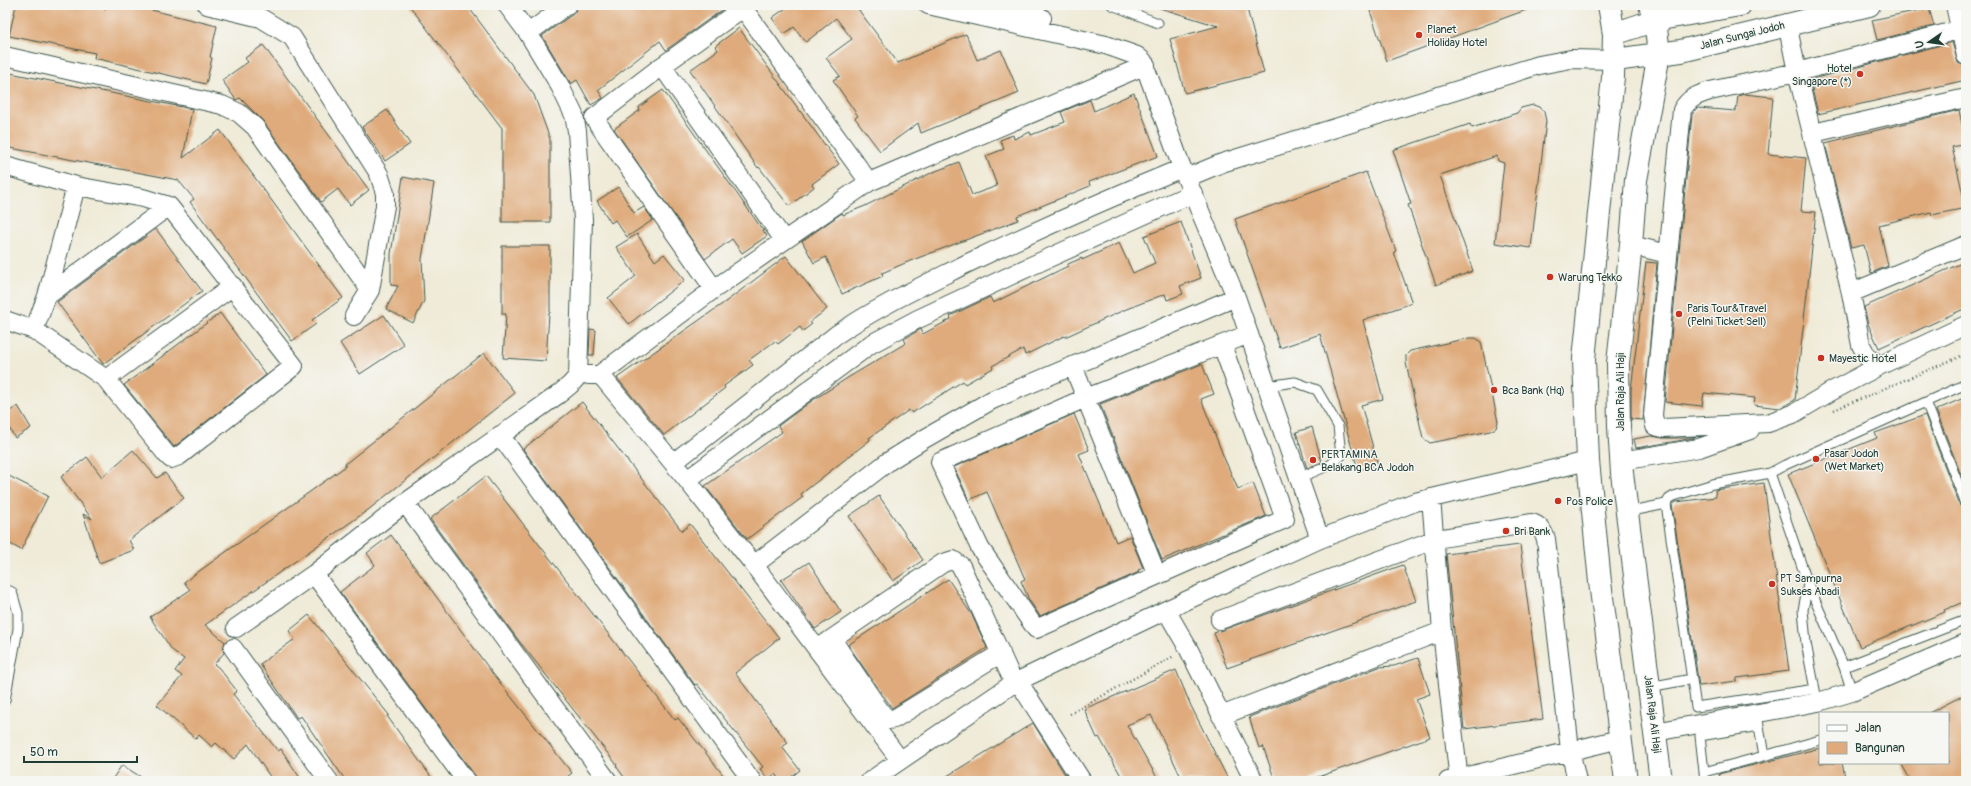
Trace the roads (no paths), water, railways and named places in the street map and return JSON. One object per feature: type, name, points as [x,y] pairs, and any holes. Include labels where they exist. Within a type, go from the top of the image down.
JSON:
[{"type":"main road","points":[[1609,5],[1614,34],[1614,60],[1584,359],[1588,461],[1600,580],[1626,781]]},
{"type":"main road","points":[[1614,34],[1652,12],[1740,5]]},
{"type":"main road","name":"Jalan Sungai Jodoh","points":[[1614,60],[1681,51],[1869,5]]},
{"type":"main road","name":"Jalan Raja Ali Haji","points":[[1652,12],[1659,54],[1636,180],[1631,245],[1618,363],[1622,461],[1627,512],[1661,781]]},
{"type":"main road","points":[[1584,359],[1618,363]]},
{"type":"street","points":[[207,5],[261,18],[292,37],[379,174],[385,193],[385,206],[370,290],[354,316]]},
{"type":"street","points":[[236,628],[314,574],[405,503],[559,394],[578,376],[583,220],[577,131],[574,114],[560,86],[528,33],[507,5]]},
{"type":"street","points":[[528,33],[567,5]]},
{"type":"street","points":[[928,5],[1043,18]]},
{"type":"street","points":[[994,5],[1043,18],[1106,45],[1137,56],[1146,64],[1187,180],[1236,297],[1320,539]]},
{"type":"street","points":[[1955,5],[1963,29],[1966,56]]},
{"type":"street","points":[[714,289],[594,118],[662,66],[745,7],[869,182]]},
{"type":"street","points":[[1787,24],[1796,72],[1813,133],[1851,293],[1861,345],[1864,353],[1870,361],[1881,365]]},
{"type":"street","points":[[1768,423],[1663,428],[1655,426],[1653,415],[1682,110],[1687,102],[1697,95],[1710,91],[1796,72],[1963,29]]},
{"type":"street","points":[[5,56],[222,105],[239,113],[255,127],[370,290]]},
{"type":"street","points":[[687,480],[871,344],[916,320],[988,286],[1187,180],[1222,163],[1540,65],[1571,58],[1614,60]]},
{"type":"street","points":[[578,376],[599,375],[714,289],[869,182],[1146,64]]},
{"type":"street","points":[[662,66],[784,240]]},
{"type":"street","points":[[1813,133],[1966,98]]},
{"type":"street","points":[[5,166],[76,186],[143,198],[169,206],[294,366],[179,456],[169,458],[106,379],[34,330],[5,320]]},
{"type":"street","points":[[673,463],[836,335],[862,317],[896,298],[1015,240],[1187,180]]},
{"type":"street","points":[[34,330],[47,296],[76,186]]},
{"type":"street","points":[[47,296],[169,206]]},
{"type":"street","points":[[1631,245],[1668,254]]},
{"type":"street","points":[[1851,293],[1966,245]]},
{"type":"street","points":[[106,379],[233,286]]},
{"type":"street","points":[[754,565],[889,461],[992,400],[1236,297]]},
{"type":"street","points":[[1622,461],[1699,448],[1793,414],[1881,365],[1966,325]]},
{"type":"street","points":[[1222,345],[1285,519],[1036,629],[980,548],[940,462],[1086,398],[1249,334]]},
{"type":"street","points":[[1073,366],[1157,575]]},
{"type":"street","points":[[599,375],[687,480],[754,565],[824,644],[888,720],[894,719],[1001,653]]},
{"type":"street","points":[[1239,392],[1267,386]]},
{"type":"street","points":[[500,435],[752,781]]},
{"type":"street","points":[[870,781],[1016,682],[1166,610],[1320,539],[1415,502],[1588,461]]},
{"type":"street","points":[[1431,498],[1436,539],[1442,631],[1455,780],[1570,750],[1620,739]]},
{"type":"street","points":[[405,503],[608,781]]},
{"type":"street","points":[[1220,620],[1436,539],[1531,523],[1538,526],[1546,539],[1570,750],[1577,781]]},
{"type":"street","points":[[824,644],[949,560],[957,562],[961,566],[1016,682],[1082,781]]},
{"type":"street","points":[[314,574],[466,781]]},
{"type":"street","points":[[1166,610],[1188,648],[1254,781]]},
{"type":"street","points":[[1222,716],[1442,631]]},
{"type":"street","points":[[1655,732],[1758,720],[1816,695],[1852,692],[1966,643]]},
{"type":"street","points":[[824,644],[900,760]]},
{"type":"street","points":[[233,648],[329,781]]},
{"type":"lane","points":[[1112,5],[1158,23]]},
{"type":"lane","points":[[1267,386],[1295,382],[1317,390],[1338,426],[1341,456],[1330,465],[1299,478]]},
{"type":"lane","points":[[1808,584],[1803,610],[1806,643],[1816,695],[1696,707],[1666,504],[1669,499],[1674,496],[1713,484],[1770,474],[1785,465],[1966,384]]},
{"type":"lane","points":[[1926,402],[1966,504]]},
{"type":"lane","points":[[1770,474],[1808,584],[1844,667],[1852,692]]},
{"type":"lane","points":[[1627,512],[1666,504]]},
{"type":"lane","points":[[5,589],[12,592],[18,613],[18,629],[5,700]]},
{"type":"lane","points":[[1844,667],[1966,620]]},
{"type":"lane","points":[[1649,687],[1692,679]]},
{"type":"lane","points":[[1764,756],[1758,720],[1700,736],[1705,777],[1764,756],[1819,740]]},
{"type":"place","name":"Planet Holiday Hotel","points":[[1419,35]]},
{"type":"place","name":"Hotel Singapore (*)","points":[[1860,74]]},
{"type":"place","name":"Warung Tekko","points":[[1550,277]]},
{"type":"place","name":"Paris Tour&Travel (Pelni Ticket Sell)","points":[[1679,314]]},
{"type":"place","name":"Mayestic Hotel","points":[[1821,358]]},
{"type":"place","name":"Bca Bank (Hq)","points":[[1494,390]]},
{"type":"place","name":"Pasar Jodoh (Wet Market)","points":[[1816,459]]},
{"type":"place","name":"PERTAMINA Belakang BCA Jodoh","points":[[1313,460]]},
{"type":"place","name":"Pos Police","points":[[1558,501]]},
{"type":"place","name":"Bri Bank","points":[[1506,531]]},
{"type":"place","name":"PT Sampurna Sukses Abadi","points":[[1772,584]]}]
